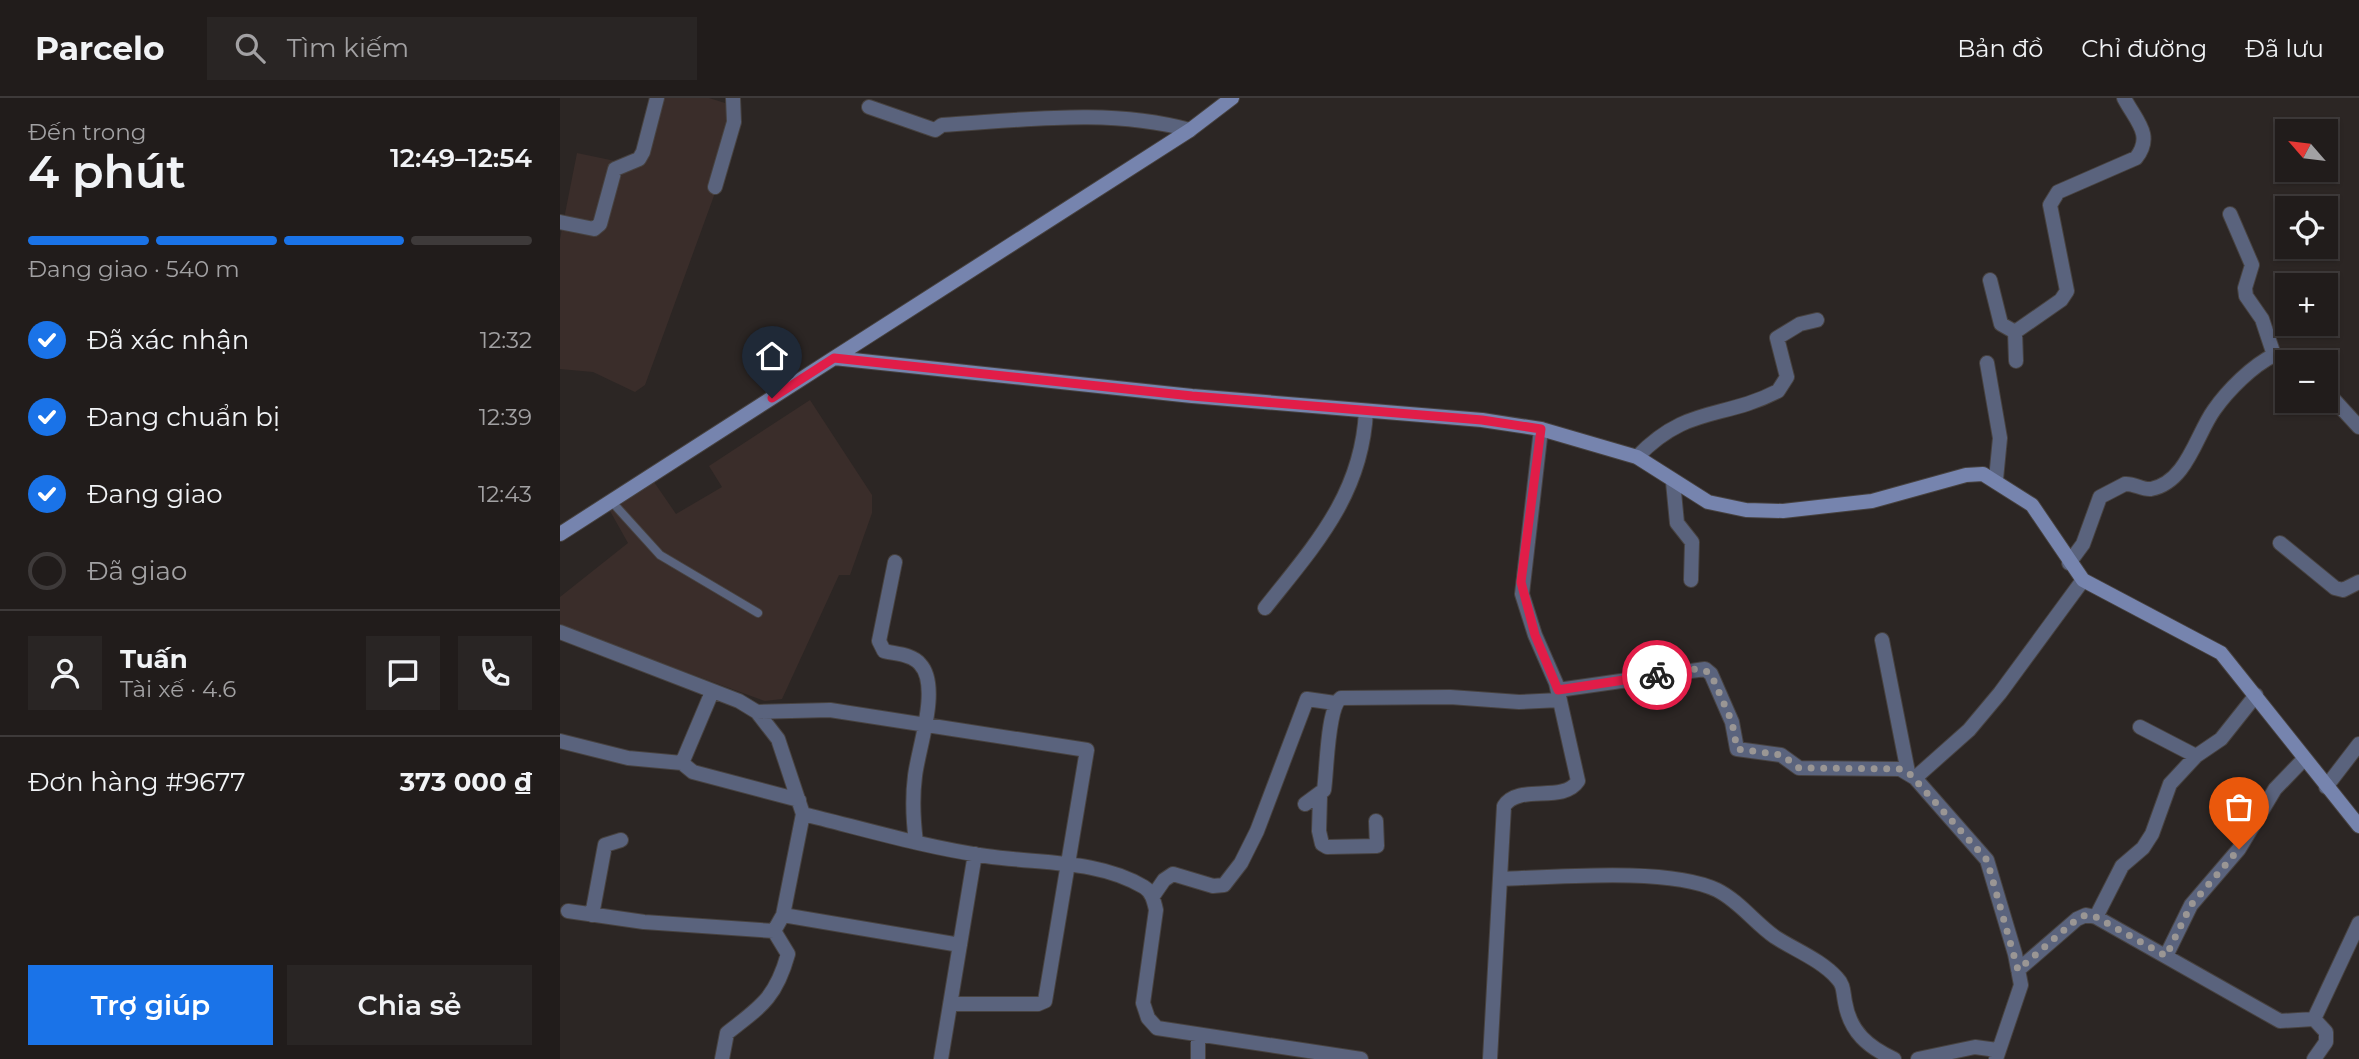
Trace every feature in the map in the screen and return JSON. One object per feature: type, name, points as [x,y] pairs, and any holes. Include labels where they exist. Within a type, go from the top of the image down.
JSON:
[{"type":"main road","points":[[560,534],[1190,130],[1232,98]]},
{"type":"main road","points":[[834,358],[1482,420],[1541,429],[1637,457],[1673,482],[1721,507],[1783,511],[1872,501],[1966,475],[1983,474],[1996,479],[2032,505],[2083,580],[2221,653],[2359,825]]},
{"type":"street","points":[[560,222],[594,229],[600,224],[615,169],[639,159],[643,152],[657,98]]},
{"type":"street","points":[[715,187],[734,122],[733,98]]},
{"type":"street","points":[[2015,332],[2060,300],[2067,291],[2050,205],[2052,200],[2058,192],[2136,158],[2144,148],[2145,137],[2124,98]]},
{"type":"street","points":[[869,107],[935,130],[942,125],[1046,116],[1162,122],[1190,130]]},
{"type":"street","points":[[2069,563],[2083,544],[2100,497],[2125,484],[2146,489],[2168,481],[2192,451],[2216,407],[2248,374],[2274,355],[2262,319],[2246,296],[2245,288],[2252,265],[2230,214]]},
{"type":"street","points":[[1990,279],[2001,324],[2015,332]]},
{"type":"street","points":[[1637,457],[1657,436],[1694,417],[1778,391],[1787,377],[1777,338],[1800,324],[1817,320]]},
{"type":"street","points":[[2015,332],[2016,361]]},
{"type":"street","points":[[1987,363],[2000,438],[1996,479]]},
{"type":"street","points":[[2338,404],[2359,427]]},
{"type":"street","points":[[1265,608],[1334,521],[1356,466],[1366,411]]},
{"type":"street","points":[[1490,1059],[1506,803],[1514,797],[1569,789],[1577,781],[1559,695],[1535,635],[1521,582],[1541,429]]},
{"type":"street","points":[[1673,482],[1677,523],[1692,542],[1691,580]]},
{"type":"street","points":[[2280,543],[2335,587],[2343,590],[2359,582]]},
{"type":"street","points":[[895,562],[879,641],[884,652],[908,656],[921,664],[926,677],[926,725],[918,748],[912,813],[916,842]]},
{"type":"street","points":[[1912,775],[1953,746],[2000,693],[2083,580]]},
{"type":"street","points":[[560,632],[739,701],[757,712],[778,739],[801,807],[783,915],[774,932]]},
{"type":"street","points":[[1882,640],[1912,775]]},
{"type":"street","points":[[1153,896],[1164,880],[1173,874],[1213,886],[1224,885],[1241,863],[1257,831],[1307,699],[1335,703],[1346,698],[1450,697],[1519,702],[1705,669],[1711,674],[1732,722],[1737,749],[1782,755],[1799,768],[1900,769],[1912,775],[1987,860],[2021,985],[2016,1007],[1996,1055],[1975,1047],[1918,1059]]},
{"type":"street","points":[[682,763],[712,692]]},
{"type":"street","points":[[2096,917],[2122,866],[2143,848],[2152,834],[2170,784],[2196,756],[2221,739],[2256,695]]},
{"type":"street","points":[[1305,804],[1320,796],[1324,790],[1335,703]]},
{"type":"street","points":[[757,712],[830,710],[1087,750],[1045,1001],[1038,1004],[950,1004]]},
{"type":"street","points":[[2140,727],[2196,756]]},
{"type":"street","points":[[560,741],[628,758],[682,763],[693,772],[916,842],[975,854],[1068,864],[1112,874],[1145,888],[1153,896],[1156,910],[1143,1003],[1148,1018],[1157,1028],[1198,1037],[1361,1059]]},
{"type":"street","points":[[2326,787],[2359,744]]},
{"type":"street","points":[[2166,956],[2191,905],[2239,849],[2275,789],[2304,759]]},
{"type":"street","points":[[1320,796],[1318,831],[1322,844],[1327,847],[1377,846],[1376,821]]},
{"type":"street","points":[[592,915],[605,845],[621,840]]},
{"type":"street","points":[[941,1059],[975,854]]},
{"type":"street","points":[[1501,879],[1637,876],[1715,889],[1735,903],[1754,922],[1832,972],[1843,987],[1847,1016],[1853,1029],[1875,1050],[1894,1059]]},
{"type":"street","points":[[568,911],[645,922],[774,932]]},
{"type":"street","points":[[783,915],[960,945]]},
{"type":"street","points":[[2018,970],[2077,919],[2086,915],[2096,917],[2280,1021],[2314,1019]]},
{"type":"street","points":[[2314,1019],[2359,923]]},
{"type":"street","points":[[722,1059],[727,1033],[763,1006],[780,982],[789,954],[774,932]]},
{"type":"street","points":[[2314,1019],[2326,1032],[2326,1042],[2314,1059]]},
{"type":"street","points":[[1198,1037],[1198,1059]]},
{"type":"lane","points":[[612,502],[660,555],[758,613]]},
{"type":"shaded area","points":[[660,98],[709,98],[725,103],[735,138],[645,385],[635,392],[593,372],[560,369],[560,239],[577,153],[639,166]]},
{"type":"shaded area","points":[[810,400],[872,495],[872,513],[850,575],[839,575],[782,699],[765,701],[560,626],[560,597],[628,543],[610,511],[654,482],[676,514],[722,487],[709,466]]},
{"type":"way so far","points":[[1657,675],[1693,669],[1705,669],[1711,674],[1732,722],[1734,746],[1737,749],[1782,755],[1799,768],[1900,769],[1908,772],[1954,820],[1987,860],[2018,970],[2077,919],[2086,915],[2096,917],[2166,956],[2191,905],[2239,849]]},
{"type":"route","points":[[772,398],[834,358],[1192,396],[1482,420],[1541,429],[1521,582],[1535,635],[1558,690],[1657,675]]}]
